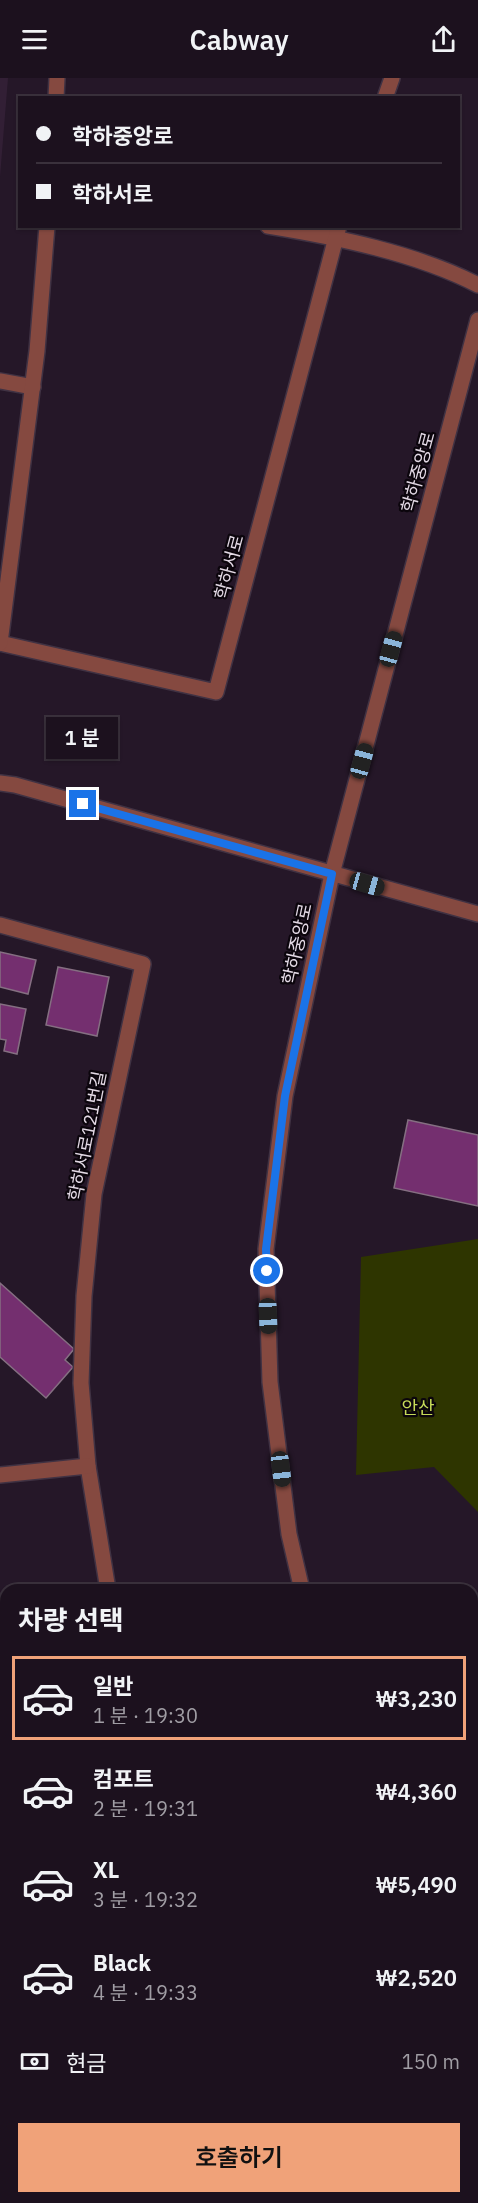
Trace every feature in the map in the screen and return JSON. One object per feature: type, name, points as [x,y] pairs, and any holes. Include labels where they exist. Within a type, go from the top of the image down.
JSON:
[{"type":"street","points":[[56,96],[57,78]]},
{"type":"street","points":[[386,96],[392,78]]},
{"type":"street","name":"학하서로","points":[[47,228],[33,387],[0,643],[216,692],[337,232]]},
{"type":"street","points":[[291,228],[337,232],[451,271],[478,285]]},
{"type":"street","name":"학하중앙로","points":[[301,1584],[289,1533],[270,1382],[266,1249],[285,1096],[332,874],[478,320]]},
{"type":"street","points":[[0,381],[33,387]]},
{"type":"street","points":[[0,783],[15,784],[478,914]]},
{"type":"street","name":"학하서로121번길","points":[[0,925],[143,964],[94,1194],[84,1296],[81,1383],[88,1466],[107,1584]]},
{"type":"street","points":[[0,1475],[88,1466]]},
{"type":"shaded area","points":[[0,78],[8,78],[0,177]]},
{"type":"green space","name":"안산","points":[[478,1239],[478,1512],[434,1467],[356,1475],[361,1257]]},
{"type":"building","points":[[0,952],[36,960],[28,994],[0,987]]},
{"type":"building","points":[[58,967],[109,977],[97,1036],[46,1025]]},
{"type":"building","points":[[0,1004],[26,1009],[17,1054],[4,1051],[6,1040],[0,1039]]},
{"type":"building","points":[[408,1120],[478,1135],[478,1206],[394,1188]]},
{"type":"building","points":[[0,1283],[74,1349],[65,1360],[73,1367],[46,1398],[0,1357]]},
{"type":"route","points":[[83,804],[332,874],[285,1096],[266,1249],[267,1271]]}]
